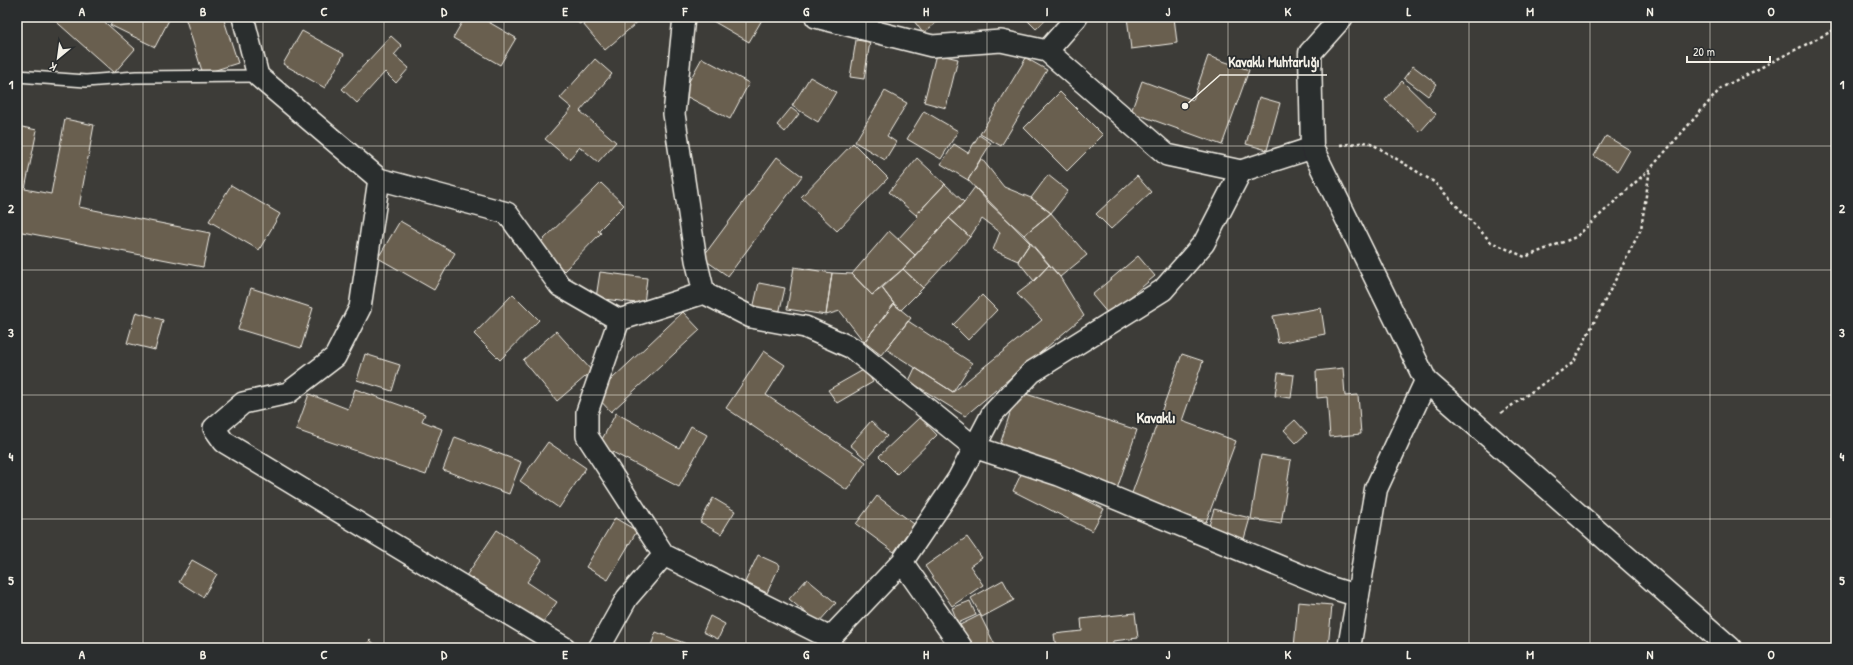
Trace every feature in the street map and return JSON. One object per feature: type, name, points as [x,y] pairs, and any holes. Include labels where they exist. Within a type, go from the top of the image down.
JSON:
[{"type":"street","points":[[243,17],[258,76],[379,179],[507,213],[560,286],[619,320],[704,293],[751,317],[805,327],[852,348],[974,447],[1059,475],[1325,585],[1358,596]]},
{"type":"street","points":[[684,17],[674,114],[696,260],[704,293]]},
{"type":"street","points":[[816,17],[932,46],[1002,41],[1047,51],[1167,155],[1241,171],[1312,148]]},
{"type":"street","points":[[1047,51],[1077,17]]},
{"type":"street","points":[[1342,17],[1310,53],[1312,148],[1426,381],[1730,648]]},
{"type":"street","points":[[619,320],[587,412],[587,436],[664,555],[830,638],[902,562],[958,479],[992,414],[1032,372],[1163,290],[1204,243],[1241,171]]},
{"type":"street","points":[[379,179],[360,308],[335,357],[288,393],[244,403],[214,428],[224,442],[565,648]]},
{"type":"street","points":[[1349,648],[1376,489],[1426,381]]},
{"type":"street","points":[[599,648],[627,598],[664,555]]},
{"type":"street","points":[[902,562],[962,648]]},
{"type":"lane","points":[[17,76],[86,81],[136,77],[258,76]]},
{"type":"path","points":[[1312,148],[1369,142],[1434,182],[1491,242],[1525,257],[1576,236],[1650,169],[1722,88],[1836,29]]},
{"type":"path","points":[[1480,429],[1574,362],[1641,229],[1650,169]]},
{"type":"building","points":[[51,17],[99,17],[135,49],[114,73]]},
{"type":"building","points":[[114,17],[170,18],[155,47],[110,25]]},
{"type":"building","points":[[185,17],[223,17],[238,63],[203,74]]},
{"type":"building","points":[[465,17],[480,17],[516,38],[500,65],[453,38]]},
{"type":"building","points":[[570,17],[585,17],[580,24]]},
{"type":"building","points":[[592,17],[607,17],[612,22],[618,17],[640,17],[641,19],[605,50],[583,24]]},
{"type":"building","points":[[706,17],[761,17],[763,18],[749,42]]},
{"type":"building","points":[[911,17],[944,17],[923,33]]},
{"type":"building","points":[[1024,17],[1049,17],[1036,29]]},
{"type":"building","points":[[1127,17],[1174,17],[1177,43],[1131,49]]},
{"type":"building","points":[[302,31],[344,54],[325,88],[283,64]]},
{"type":"building","points":[[391,36],[402,46],[394,55],[409,68],[396,83],[385,72],[357,103],[342,89]]},
{"type":"building","points":[[856,40],[870,42],[864,79],[850,77]]},
{"type":"building","points":[[936,54],[958,59],[946,108],[924,102]]},
{"type":"building","points":[[1208,56],[1249,70],[1222,145],[1131,112],[1142,81],[1193,100]]},
{"type":"building","points":[[702,58],[749,83],[730,119],[682,94]]},
{"type":"building","points":[[1026,58],[1047,70],[1001,146],[980,134]]},
{"type":"building","points":[[595,59],[612,74],[580,111],[616,142],[598,162],[580,147],[569,159],[545,139],[572,108],[560,98]]},
{"type":"building","points":[[1413,66],[1437,84],[1428,96],[1404,78]]},
{"type":"building","points":[[810,77],[836,92],[818,122],[792,106]]},
{"type":"building","points":[[1402,81],[1436,114],[1420,132],[1385,100]]},
{"type":"building","points":[[885,91],[907,103],[887,136],[896,142],[885,160],[855,142]]},
{"type":"building","points":[[1060,92],[1103,135],[1067,171],[1024,128]]},
{"type":"building","points":[[1259,97],[1280,103],[1267,150],[1246,144]]},
{"type":"building","points":[[791,108],[799,114],[785,132],[777,125]]},
{"type":"building","points":[[924,111],[958,131],[941,159],[907,139]]},
{"type":"building","points":[[65,119],[94,125],[79,207],[210,233],[203,267],[17,231],[17,126],[37,130],[25,189],[51,194]]},
{"type":"building","points":[[979,135],[991,143],[968,180],[941,164],[954,144],[968,153]]},
{"type":"building","points":[[1606,136],[1630,150],[1618,171],[1594,156]]},
{"type":"building","points":[[853,143],[888,178],[837,231],[801,197]]},
{"type":"building","points":[[777,157],[802,176],[728,276],[702,258]]},
{"type":"building","points":[[917,158],[945,184],[916,215],[889,192]]},
{"type":"building","points":[[981,158],[1004,187],[1031,198],[1051,213],[1024,235],[991,205],[968,180]]},
{"type":"building","points":[[1048,175],[1068,191],[1051,213],[1031,198]]},
{"type":"building","points":[[1137,176],[1151,192],[1111,229],[1096,214]]},
{"type":"building","points":[[601,183],[624,205],[598,231],[601,233],[564,271],[538,245]]},
{"type":"building","points":[[945,184],[964,202],[915,255],[898,239],[918,217],[916,215]]},
{"type":"building","points":[[231,185],[280,214],[259,250],[209,221]]},
{"type":"building","points":[[975,187],[1030,243],[1018,261],[993,250],[1000,232],[982,219],[970,237],[949,218],[964,202]]},
{"type":"building","points":[[1051,213],[1087,255],[1060,277],[1024,235]]},
{"type":"building","points":[[949,218],[970,237],[923,288],[903,269]]},
{"type":"building","points":[[400,221],[455,253],[434,290],[378,258]]},
{"type":"building","points":[[889,231],[915,255],[903,269],[872,295],[852,274]]},
{"type":"building","points":[[1030,243],[1049,265],[1034,281],[1018,261]]},
{"type":"building","points":[[1138,256],[1155,276],[1109,315],[1092,295]]},
{"type":"building","points":[[1049,265],[1060,277],[1084,316],[965,416],[909,381],[915,368],[953,392],[1042,320],[1017,294],[1034,281]]},
{"type":"building","points":[[794,267],[832,273],[826,315],[787,309]]},
{"type":"building","points":[[903,269],[923,288],[901,310],[894,304],[882,288]]},
{"type":"building","points":[[600,272],[647,278],[644,304],[596,298]]},
{"type":"building","points":[[832,273],[852,274],[872,295],[882,288],[894,304],[864,342],[840,311],[826,315]]},
{"type":"building","points":[[759,283],[785,288],[779,314],[753,309]]},
{"type":"building","points":[[251,288],[313,308],[301,348],[238,329]]},
{"type":"building","points":[[513,294],[539,320],[500,360],[474,334]]},
{"type":"building","points":[[982,295],[997,310],[968,340],[953,325]]},
{"type":"building","points":[[894,304],[911,318],[881,355],[864,342]]},
{"type":"building","points":[[1321,308],[1325,334],[1278,343],[1273,316]]},
{"type":"building","points":[[136,312],[163,320],[155,350],[127,343]]},
{"type":"building","points":[[683,312],[700,330],[611,412],[595,395]]},
{"type":"building","points":[[908,321],[972,363],[953,392],[886,349]]},
{"type":"building","points":[[556,331],[592,371],[557,401],[523,360]]},
{"type":"building","points":[[764,351],[785,365],[766,395],[866,462],[847,490],[726,408]]},
{"type":"building","points":[[365,354],[400,365],[392,391],[357,380]]},
{"type":"building","points":[[1182,354],[1203,361],[1182,421],[1236,441],[1206,522],[1131,496]]},
{"type":"building","points":[[1343,368],[1345,396],[1358,395],[1361,434],[1330,437],[1327,397],[1317,398],[1316,371]]},
{"type":"building","points":[[865,369],[873,382],[837,403],[828,390]]},
{"type":"building","points":[[1278,373],[1294,375],[1291,398],[1275,396]]},
{"type":"building","points":[[355,389],[425,414],[422,421],[442,429],[426,475],[296,430],[309,394],[348,409]]},
{"type":"building","points":[[1017,391],[1137,430],[1117,489],[998,451]]},
{"type":"building","points":[[616,413],[679,448],[691,426],[707,435],[679,487],[599,445]]},
{"type":"building","points":[[920,417],[937,435],[897,474],[879,456]]},
{"type":"building","points":[[1295,420],[1307,433],[1296,443],[1284,430]]},
{"type":"building","points":[[871,421],[887,436],[866,459],[850,445]]},
{"type":"building","points":[[455,437],[521,462],[509,494],[443,470]]},
{"type":"building","points":[[548,442],[586,468],[559,508],[520,481]]},
{"type":"building","points":[[1261,455],[1291,460],[1281,524],[1251,519]]},
{"type":"building","points":[[1024,468],[1104,509],[1092,531],[1013,491]]},
{"type":"building","points":[[877,496],[914,524],[894,552],[856,524]]},
{"type":"building","points":[[713,498],[735,511],[721,534],[700,522]]},
{"type":"building","points":[[1214,509],[1250,518],[1244,539],[1208,529]]},
{"type":"building","points":[[615,518],[637,531],[608,580],[586,567]]},
{"type":"building","points":[[497,530],[542,560],[527,582],[557,602],[538,629],[464,579]]},
{"type":"building","points":[[967,537],[982,558],[970,566],[983,585],[952,606],[925,566]]},
{"type":"building","points":[[758,555],[780,565],[767,593],[745,582]]},
{"type":"building","points":[[192,560],[217,574],[203,597],[179,582]]},
{"type":"building","points":[[807,579],[836,603],[818,623],[789,599]]},
{"type":"building","points":[[1003,580],[1014,600],[982,617],[971,598]]},
{"type":"building","points":[[970,601],[976,615],[958,623],[952,608]]},
{"type":"building","points":[[1298,602],[1332,605],[1328,648],[1294,648]]},
{"type":"building","points":[[1135,613],[1138,638],[1113,641],[1113,648],[1056,648],[1054,634],[1082,631],[1081,619]]},
{"type":"building","points":[[980,615],[996,647],[994,648],[969,648],[958,626]]},
{"type":"building","points":[[710,616],[725,624],[718,639],[703,632]]},
{"type":"building","points":[[656,632],[697,648],[650,648]]},
{"type":"building","points":[[370,640],[379,648],[363,648]]},
{"type":"place","name":"Kavaklı Muhtarlığı","points":[[1185,106]]},
{"type":"district","name":"Kavaklı","points":[[1156,417]]}]
